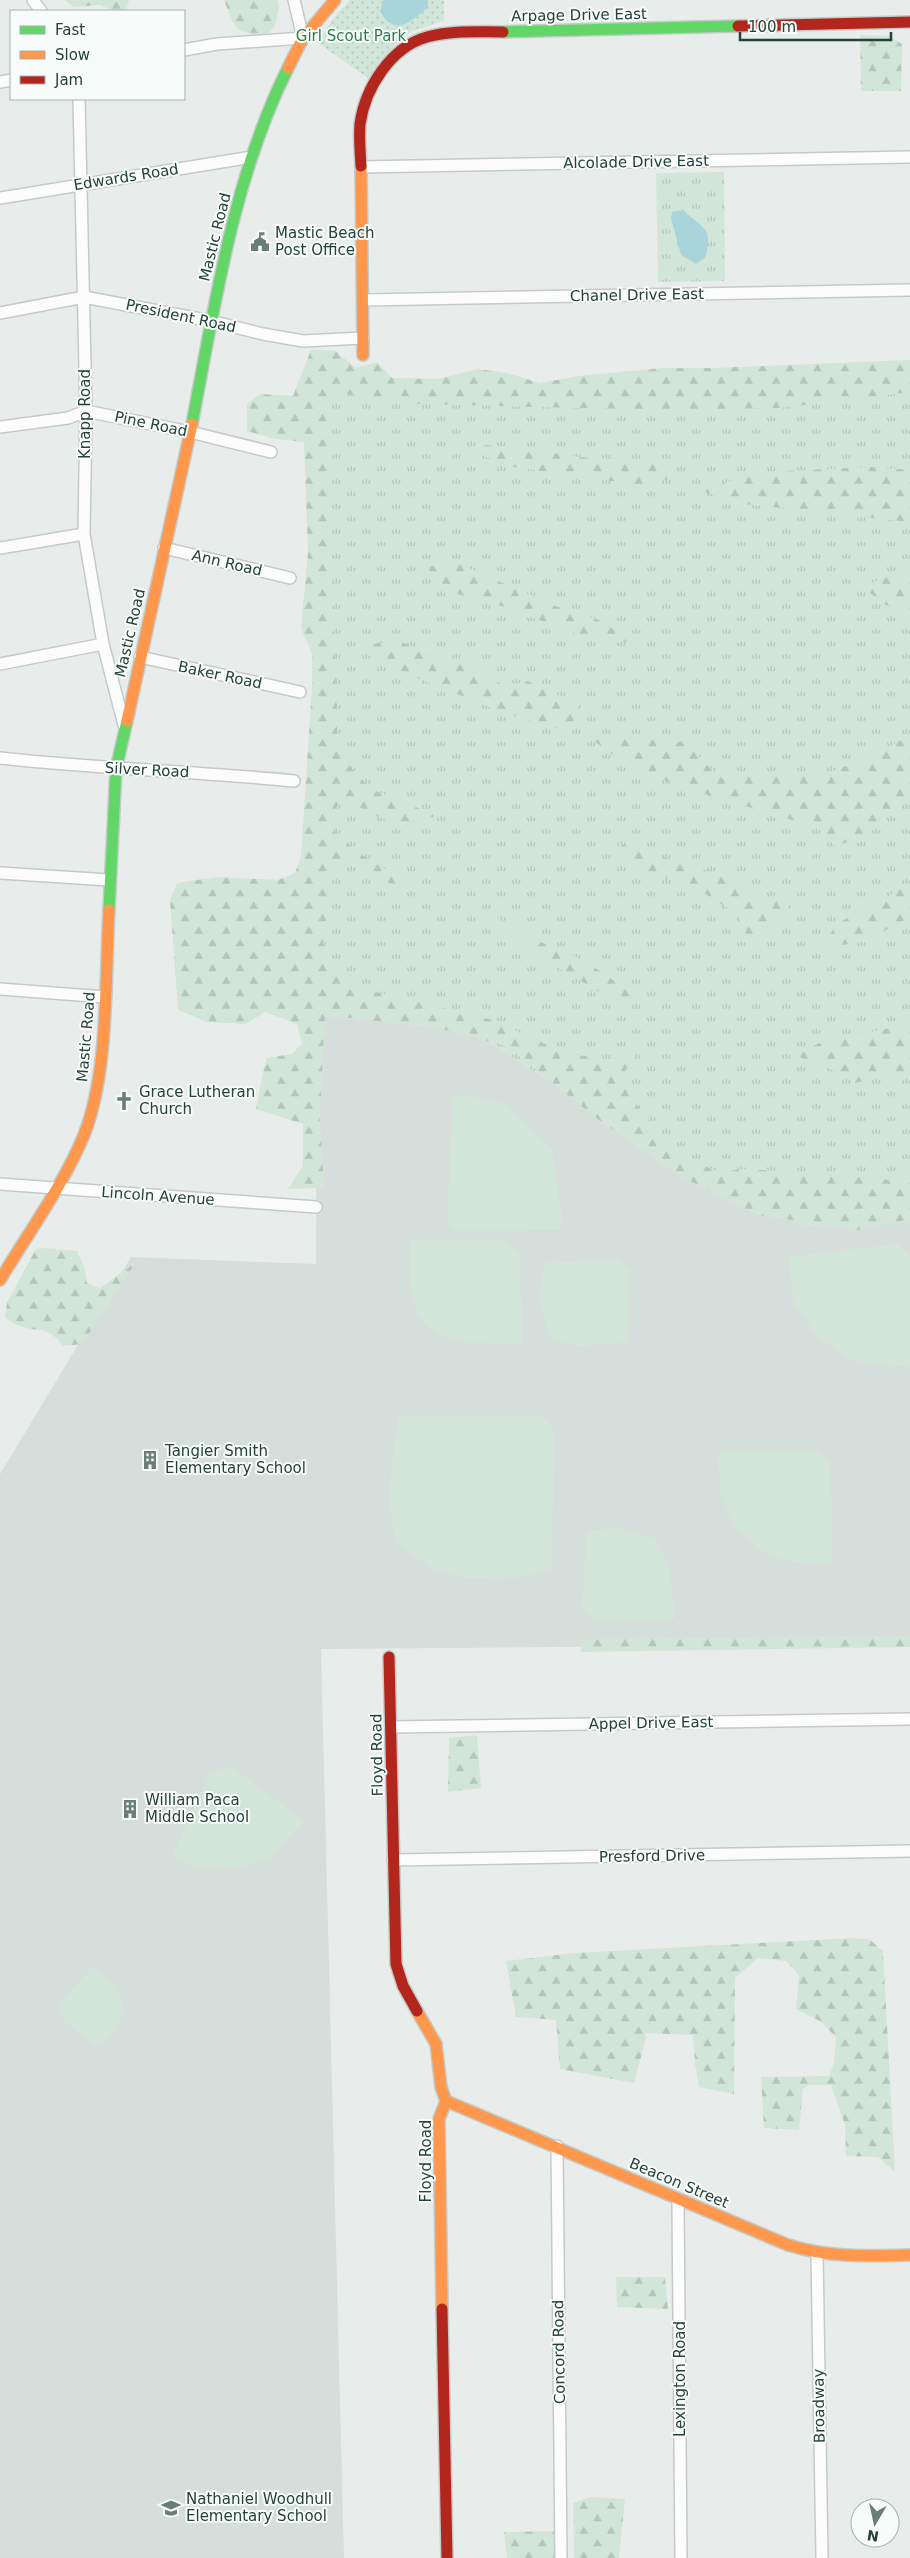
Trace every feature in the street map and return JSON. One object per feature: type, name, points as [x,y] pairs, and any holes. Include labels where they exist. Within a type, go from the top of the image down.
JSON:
[{"type":"street","name":"Mastic Road","points":[[0,1280],[56,1188],[84,1135],[91,1112],[100,1064],[105,997],[108,880],[116,768],[190,432],[231,226],[252,156],[284,76],[304,38],[336,0]]},
{"type":"street","points":[[185,50],[217,44],[304,38],[295,1]]},
{"type":"street","name":"Arpage Drive East","points":[[361,167],[360,126],[362,109],[368,92],[403,49],[426,36],[448,33],[910,22]]},
{"type":"street","name":"Knapp Road","points":[[79,100],[86,411],[84,534],[103,644],[124,726]]},
{"type":"street","name":"Edwards Road","points":[[0,198],[252,156]]},
{"type":"street","name":"Alcolade Drive East","points":[[361,167],[910,157]]},
{"type":"street","points":[[361,167],[364,355]]},
{"type":"street","name":"Chanel Drive East","points":[[364,300],[910,290]]},
{"type":"street","name":"President Road","points":[[0,313],[84,297],[211,320],[263,334],[303,341],[363,338]]},
{"type":"street","name":"Pine Road","points":[[0,427],[68,418],[86,411],[190,432],[271,452]]},
{"type":"street","points":[[0,548],[84,534]]},
{"type":"street","name":"Ann Road","points":[[164,548],[290,578]]},
{"type":"street","points":[[0,664],[103,644]]},
{"type":"street","name":"Baker Road","points":[[140,657],[300,692]]},
{"type":"street","name":"Silver Road","points":[[0,758],[116,768],[237,775],[294,782]]},
{"type":"street","points":[[0,873],[108,880]]},
{"type":"street","points":[[0,989],[105,997]]},
{"type":"street","name":"Lincoln Avenue","points":[[0,1184],[316,1207]]},
{"type":"street","name":"Floyd Road","points":[[389,1657],[399,1981],[436,2045],[440,2063],[439,2090],[446,2101],[439,2119],[447,2558]]},
{"type":"street","name":"Appel Drive East","points":[[392,1727],[910,1719]]},
{"type":"street","name":"Presford Drive","points":[[394,1860],[910,1851]]},
{"type":"street","name":"Beacon Street","points":[[446,2101],[557,2146],[678,2201],[752,2231],[817,2253],[910,2255]]},
{"type":"street","name":"Concord Road","points":[[557,2146],[562,2558]]},
{"type":"street","name":"Lexington Road","points":[[678,2201],[681,2558]]},
{"type":"street","name":"Broadway","points":[[817,2253],[822,2558]]},
{"type":"shaded area","points":[[317,993],[473,1032],[586,1104],[910,1221],[910,1644],[321,1649],[344,2558],[0,2558],[0,1474],[131,1257],[316,1264]]},
{"type":"green space","points":[[64,0],[129,0],[126,10],[112,10],[100,5],[74,7]]},
{"type":"green space","points":[[224,0],[278,0],[276,23],[268,34],[242,31],[234,24]]},
{"type":"green space","name":"Girl Scout Park","points":[[350,0],[444,0],[444,21],[412,31],[394,46],[368,78],[317,42],[337,14]]},
{"type":"green space","points":[[860,35],[889,36],[902,44],[901,91],[861,91]]},
{"type":"green space","points":[[724,172],[725,281],[658,282],[656,173]]},
{"type":"green space","points":[[311,350],[334,350],[356,368],[377,362],[392,378],[437,379],[478,369],[507,373],[540,383],[578,376],[663,368],[712,368],[910,360],[910,392],[780,408],[658,410],[420,404],[371,399],[344,393],[332,395],[327,416],[326,436],[338,754],[371,789],[438,816],[394,824],[344,800],[331,812],[336,835],[368,859],[428,894],[389,883],[347,859],[334,868],[323,944],[328,970],[354,987],[493,1020],[565,1053],[610,1060],[625,1054],[637,1056],[622,1075],[629,1095],[678,1156],[720,1172],[744,1169],[847,1175],[898,1181],[910,1178],[910,1219],[857,1230],[758,1215],[680,1176],[599,1120],[506,1046],[443,1029],[342,1017],[325,1017],[320,1117],[324,1188],[288,1189],[303,1166],[303,1124],[256,1109],[266,1058],[291,1054],[302,1044],[297,1024],[265,1012],[246,1024],[207,1022],[178,1010],[170,900],[177,883],[217,877],[278,880],[295,873],[301,856],[312,688],[312,654],[301,628],[308,552],[304,442],[275,439],[247,431],[247,404],[260,394],[293,396]]},
{"type":"green space","points":[[910,376],[910,1221],[805,1226],[708,1189],[586,1104],[473,1032],[317,993],[316,387]]},
{"type":"green space","points":[[485,445],[517,447],[578,457],[656,461],[672,478],[641,485],[513,467],[479,454]]},
{"type":"green space","points":[[872,467],[910,470],[910,522],[734,503],[700,490],[762,472]]},
{"type":"green space","points":[[455,562],[555,606],[599,620],[634,643],[590,639],[505,607],[443,590],[427,567]]},
{"type":"green space","points":[[910,572],[910,616],[884,604],[861,586],[900,573]]},
{"type":"green space","points":[[400,641],[433,657],[476,667],[505,687],[527,681],[579,704],[575,726],[562,729],[545,726],[494,709],[371,659],[364,645]]},
{"type":"green space","points":[[609,734],[633,741],[664,739],[693,744],[701,760],[722,778],[768,772],[828,773],[880,752],[910,735],[910,795],[866,832],[846,843],[835,846],[818,828],[672,784],[623,762],[594,741]]},
{"type":"green space","points":[[618,843],[730,878],[756,899],[797,898],[764,932],[750,942],[737,914],[704,893],[629,864]]},
{"type":"green space","points":[[910,884],[910,917],[866,941],[823,948],[836,924]]},
{"type":"green space","points":[[491,915],[545,944],[585,961],[641,999],[613,1000],[540,957]]},
{"type":"green space","points":[[910,1024],[910,1070],[855,1083],[835,1071],[794,1055],[824,1041]]},
{"type":"green space","points":[[453,1094],[505,1104],[552,1150],[562,1219],[561,1230],[455,1231],[447,1223]]},
{"type":"green space","points":[[503,1239],[519,1253],[523,1344],[470,1342],[453,1339],[438,1333],[425,1324],[416,1310],[411,1291],[410,1240]]},
{"type":"green space","points":[[898,1244],[910,1257],[910,1367],[856,1362],[818,1338],[793,1300],[789,1257]]},
{"type":"green space","points":[[36,1249],[77,1251],[85,1269],[87,1283],[100,1288],[136,1262],[82,1344],[63,1346],[58,1339],[48,1332],[27,1328],[5,1318],[7,1302]]},
{"type":"green space","points":[[619,1260],[629,1269],[627,1342],[577,1346],[550,1339],[539,1299],[544,1263]]},
{"type":"green space","points":[[541,1415],[554,1431],[552,1569],[522,1577],[465,1578],[431,1568],[396,1543],[390,1496],[392,1464],[399,1417]]},
{"type":"green space","points":[[718,1452],[819,1452],[830,1462],[833,1564],[793,1562],[761,1550],[737,1529],[720,1493]]},
{"type":"green space","points":[[618,1528],[655,1539],[670,1570],[675,1619],[596,1621],[582,1608],[587,1531]]},
{"type":"green space","points":[[910,1636],[910,1647],[580,1652],[584,1641],[593,1639]]},
{"type":"green space","points":[[477,1735],[481,1788],[448,1792],[449,1738]]},
{"type":"green space","points":[[231,1767],[304,1821],[269,1858],[238,1868],[199,1869],[172,1857],[210,1773]]},
{"type":"green space","points":[[851,1938],[869,1939],[883,1951],[895,2172],[878,2157],[846,2156],[845,2125],[831,2085],[809,2085],[803,2089],[799,2130],[764,2128],[761,2077],[829,2076],[834,2064],[836,2037],[820,2021],[796,2009],[799,1975],[786,1961],[758,1958],[735,1978],[734,2094],[699,2087],[693,2035],[645,2033],[646,2038],[634,2083],[560,2069],[556,2020],[516,2017],[506,1961],[574,1953]]},
{"type":"green space","points":[[92,1967],[115,1985],[125,2011],[111,2036],[95,2045],[63,2020],[59,2005]]},
{"type":"green space","points":[[616,2277],[665,2277],[668,2309],[617,2307]]},
{"type":"green space","points":[[590,2497],[625,2499],[619,2558],[574,2558],[573,2503]]},
{"type":"green space","points":[[554,2531],[554,2558],[507,2558],[504,2532]]},
{"type":"water","points":[[384,0],[428,0],[428,7],[409,22],[397,26],[391,24],[380,11]]},
{"type":"water","points":[[683,210],[701,225],[707,234],[705,258],[696,264],[681,255],[671,218],[672,212]]},
{"type":"traffic: fast","points":[[503,32],[738,26]]},
{"type":"traffic: fast","points":[[192,424],[218,288],[240,197],[253,153],[269,110],[288,68]]},
{"type":"traffic: fast","points":[[109,910],[116,769],[127,721]]},
{"type":"traffic: slow","points":[[288,68],[303,38],[335,0]]},
{"type":"traffic: slow","points":[[361,166],[363,355]]},
{"type":"traffic: slow","points":[[127,721],[192,424]]},
{"type":"traffic: slow","points":[[0,1280],[66,1172],[84,1135],[92,1110],[102,1054],[109,910]]},
{"type":"traffic: slow","points":[[417,2011],[436,2044],[441,2087],[446,2101],[439,2119],[442,2309]]},
{"type":"traffic: slow","points":[[446,2101],[788,2245],[834,2254],[864,2256],[910,2255]]},
{"type":"traffic: jam","points":[[738,26],[910,22]]},
{"type":"traffic: jam","points":[[361,166],[360,124],[363,110],[374,83],[391,59],[414,42],[427,37],[455,32],[503,32]]},
{"type":"traffic: jam","points":[[389,1657],[396,1964],[403,1986],[417,2011]]},
{"type":"traffic: jam","points":[[442,2309],[447,2558]]},
{"type":"place","name":"Mastic Beach Post Office","points":[[260,242]]},
{"type":"place","name":"Grace Lutheran Church","points":[[124,1101]]},
{"type":"place","name":"Tangier Smith Elementary School","points":[[150,1460]]},
{"type":"place","name":"William Paca Middle School","points":[[130,1809]]},
{"type":"place","name":"Nathaniel Woodhull Elementary School","points":[[171,2508]]}]
